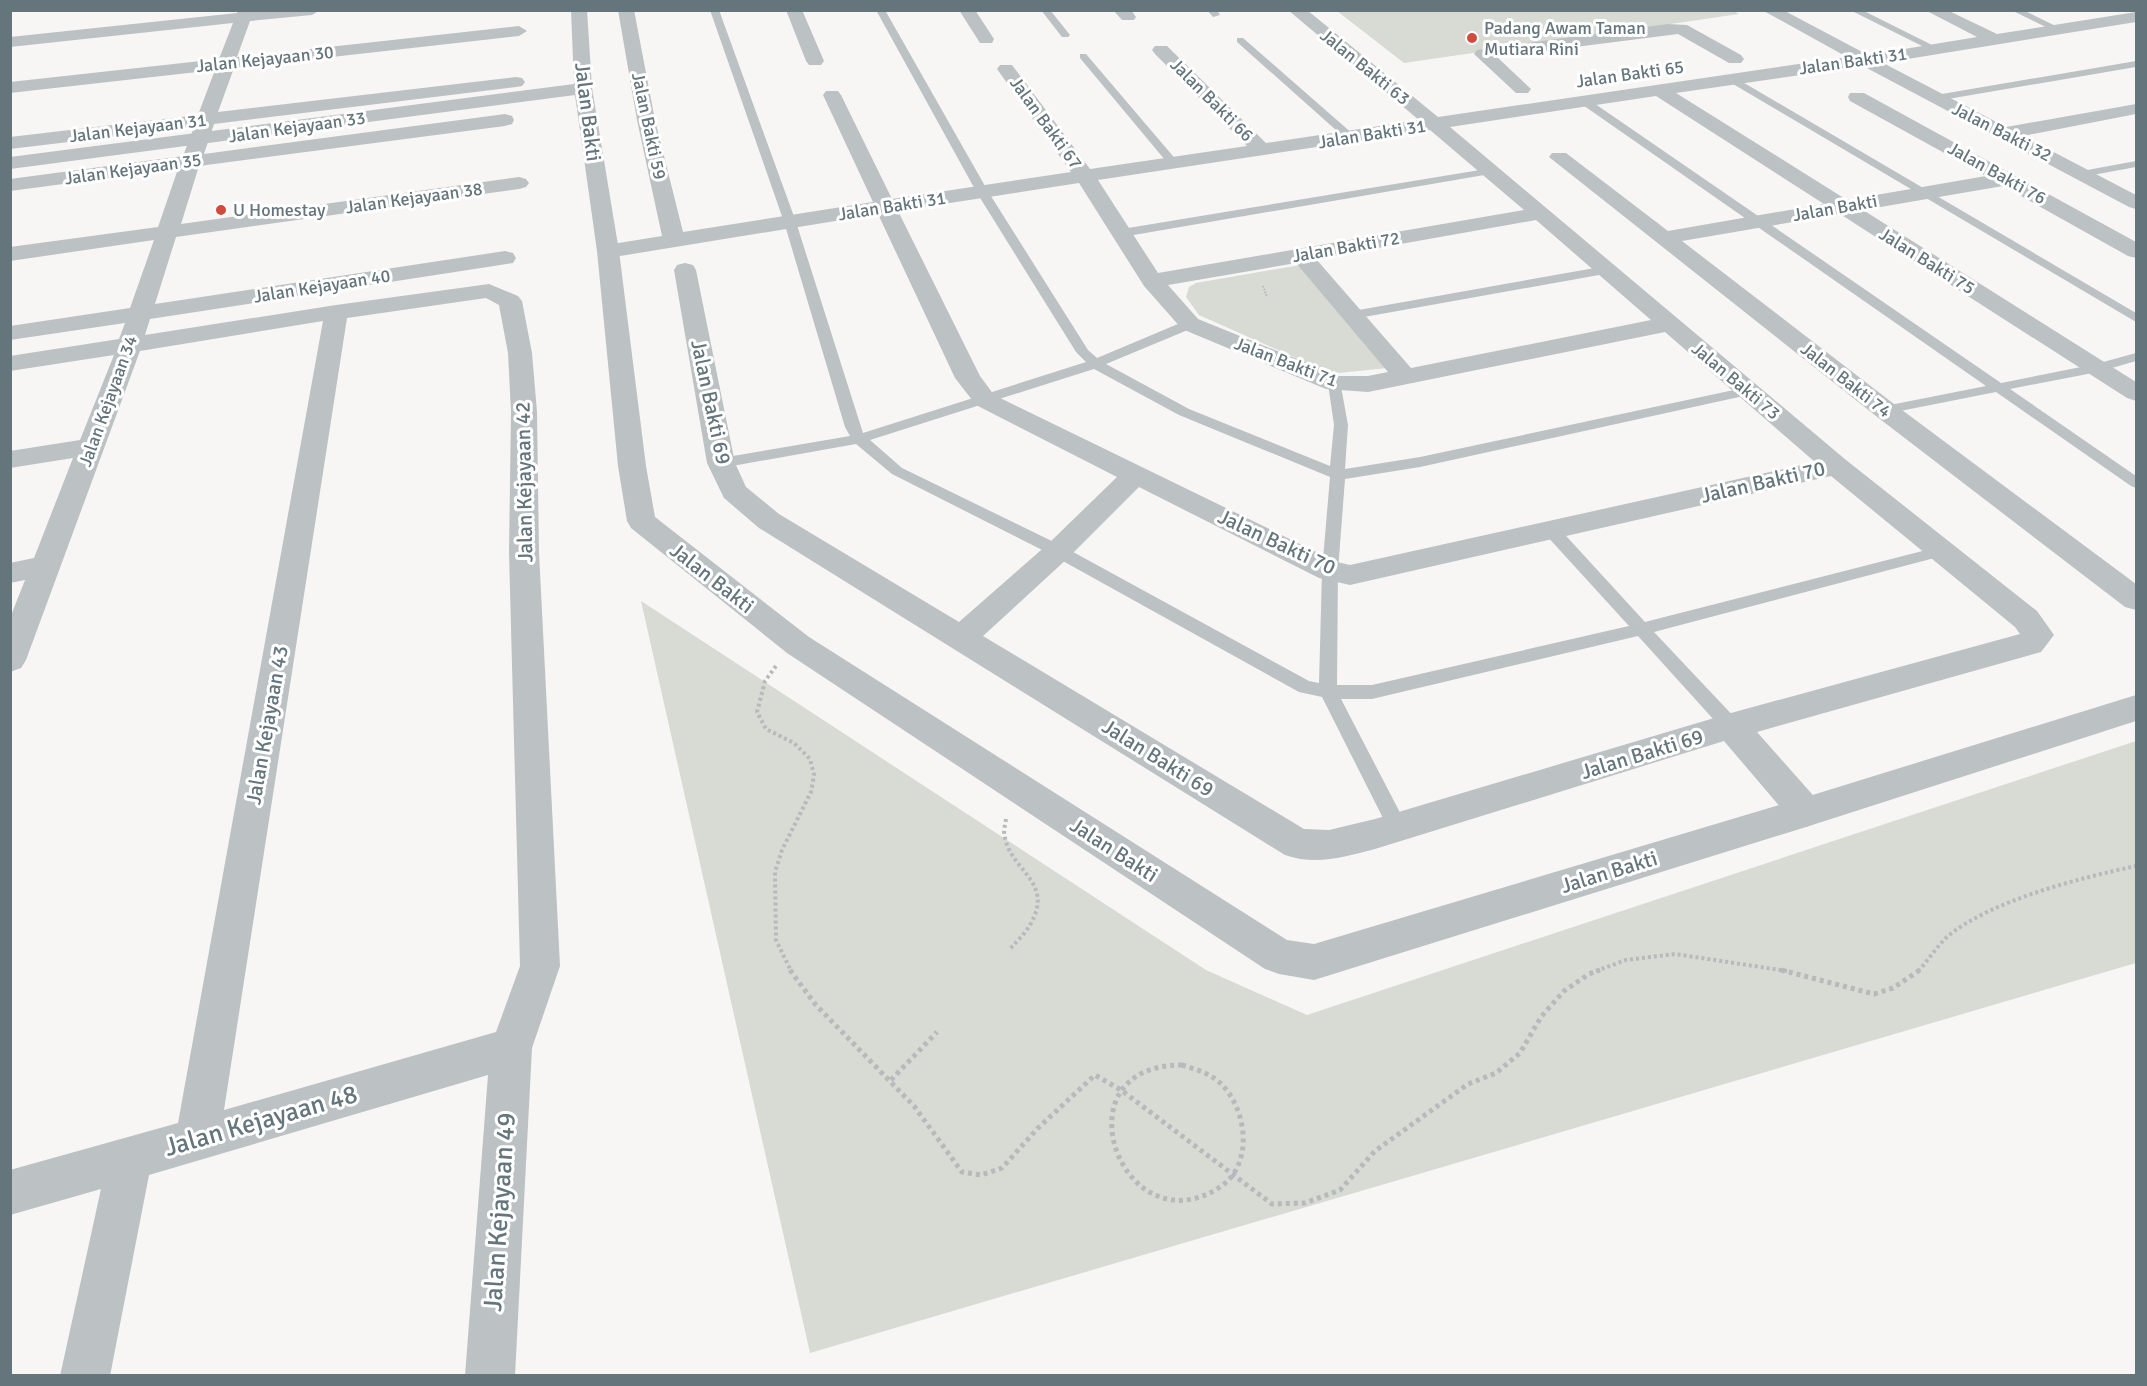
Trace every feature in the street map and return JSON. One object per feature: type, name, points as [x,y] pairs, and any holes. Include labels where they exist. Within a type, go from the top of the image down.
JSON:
[{"type":"street","points":[[10,42],[244,14],[312,10]]},
{"type":"street","name":"Jalan Bakti","points":[[579,10],[583,88],[608,251],[640,521],[798,645],[1279,956],[1314,962],[1806,812],[2136,708]]},
{"type":"street","name":"Jalan Bakti 59","points":[[626,10],[646,120],[679,256]]},
{"type":"street","points":[[794,10],[815,61]]},
{"type":"street","points":[[967,10],[986,39]]},
{"type":"street","name":"Jalan Bakti 63","points":[[1296,10],[1435,124]]},
{"type":"street","name":"Jalan Bakti 32","points":[[1770,10],[2136,203]]},
{"type":"street","points":[[1933,10],[1993,39]]},
{"type":"street","points":[[2097,10],[2131,21]]},
{"type":"street","name":"Jalan Kejayaan 34","points":[[10,660],[129,346],[191,161],[244,14]]},
{"type":"street","name":"Jalan Bakti 31","points":[[608,251],[679,256],[790,222],[887,206],[1935,50],[2057,29],[2131,21]]},
{"type":"street","points":[[1504,92],[1528,88],[1483,54],[1668,28],[1681,29],[1750,57]]},
{"type":"street","name":"Jalan Kejayaan 30","points":[[10,88],[519,31]]},
{"type":"street","name":"Jalan Bakti 66","points":[[1161,50],[1262,150]]},
{"type":"street","name":"Jalan Bakti 65","points":[[1712,63],[1750,57],[1781,58],[1805,68]]},
{"type":"street","name":"Jalan Bakti 67","points":[[1006,69],[1086,178]]},
{"type":"street","name":"Jalan Kejayaan 31","points":[[10,143],[202,130],[516,82]]},
{"type":"street","name":"Jalan Kejayaan 33","points":[[10,163],[202,130],[583,88]]},
{"type":"street","name":"Jalan Bakti 75","points":[[1659,90],[2136,393]]},
{"type":"street","name":"Jalan Bakti 70","points":[[832,94],[968,378],[984,400],[1330,571],[1350,575],[1836,466]]},
{"type":"street","points":[[1482,97],[1503,113]]},
{"type":"street","name":"Jalan Bakti 76","points":[[1857,97],[2136,251]]},
{"type":"street","points":[[2005,133],[2136,109]]},
{"type":"street","name":"Jalan Kejayaan 35","points":[[10,185],[505,120]]},
{"type":"street","name":"Jalan Bakti 73","points":[[1435,124],[1836,466],[2026,619],[2038,635],[2030,644],[1731,726]]},
{"type":"street","name":"Jalan Bakti 74","points":[[1558,157],[1885,410],[2136,599]]},
{"type":"street","name":"Jalan Bakti 71","points":[[1086,178],[1152,281],[1190,324],[1335,384],[1368,384],[1668,324]]},
{"type":"street","name":"Jalan Bakti","points":[[1663,238],[2007,179]]},
{"type":"street","name":"Jalan Kejayaan 38","points":[[10,254],[519,183]]},
{"type":"street","name":"Jalan Bakti 72","points":[[1152,281],[1541,213]]},
{"type":"street","points":[[1301,255],[1404,375]]},
{"type":"street","name":"Jalan Bakti 69","points":[[679,256],[722,463],[734,492],[769,521],[1298,844],[1329,846],[1398,828],[1731,726],[1806,812]]},
{"type":"street","name":"Jalan Kejayaan 40","points":[[10,333],[505,258]]},
{"type":"street","name":"Jalan Kejayaan 42","points":[[10,364],[336,312],[489,291],[510,301],[520,353],[524,412],[524,552],[540,966],[511,1048]]},
{"type":"street","name":"Jalan Kejayaan 43","points":[[197,1139],[336,312]]},
{"type":"street","points":[[10,460],[91,447]]},
{"type":"street","points":[[962,637],[1058,551],[1136,474]]},
{"type":"street","points":[[10,573],[47,566]]},
{"type":"street","name":"Jalan Kejayaan 48","points":[[10,1193],[511,1048]]},
{"type":"street","name":"Jalan Kejayaan 49","points":[[490,1376],[511,1048]]},
{"type":"street","points":[[85,1376],[130,1159]]},
{"type":"lane","points":[[714,10],[790,222],[852,427],[859,439],[897,471],[1058,551],[1305,687],[1328,692],[1372,692],[1641,629],[1942,551]]},
{"type":"lane","points":[[880,10],[983,193],[1083,352],[1095,364],[1184,412],[1338,475],[1420,462],[1748,391]]},
{"type":"lane","points":[[1045,10],[1065,35]]},
{"type":"lane","points":[[1854,10],[1935,50]]},
{"type":"lane","points":[[2015,10],[2057,29]]},
{"type":"lane","points":[[1240,40],[1350,137]]},
{"type":"lane","points":[[1083,56],[1174,164]]},
{"type":"lane","points":[[1936,98],[2136,64]]},
{"type":"lane","points":[[1731,79],[2136,318]]},
{"type":"lane","points":[[1584,101],[1755,222],[2136,483]]},
{"type":"lane","points":[[2082,174],[2136,164]]},
{"type":"lane","points":[[1122,233],[1492,171]]},
{"type":"lane","points":[[1353,315],[1606,270]]},
{"type":"lane","points":[[722,463],[859,439],[1095,364],[1190,324]]},
{"type":"lane","points":[[1885,410],[2098,368],[2136,357]]},
{"type":"lane","points":[[1335,384],[1341,425],[1330,571],[1328,692],[1398,828]]},
{"type":"lane","points":[[1551,530],[1731,726]]},
{"type":"path","points":[[798,645],[778,664],[765,681],[757,712],[766,729],[781,735],[810,758],[816,774],[807,805],[787,841],[775,873],[776,939],[786,965],[802,989],[915,1106],[962,1172],[981,1175],[1002,1168],[1038,1128],[1095,1075],[1121,1090],[1272,1204],[1305,1203],[1340,1190],[1375,1151],[1468,1084],[1496,1073],[1520,1053],[1541,1017],[1564,991],[1589,974],[1626,960],[1675,954],[1781,970],[1874,994],[1893,988],[1918,971],[1947,937],[1989,910],[2095,875],[2136,866]]},
{"type":"path","points":[[1009,950],[1023,936],[1038,913],[1039,892],[1005,843],[1002,830],[1007,815],[1028,794]]},
{"type":"path","points":[[891,1080],[938,1032]]},
{"type":"path","points":[[1182,1065],[1205,1072],[1224,1086],[1238,1106],[1244,1130],[1243,1153],[1232,1176],[1215,1191],[1193,1199],[1169,1200],[1147,1192],[1127,1177],[1115,1156],[1109,1133],[1112,1110],[1121,1090],[1138,1075],[1159,1066],[1182,1065]]},
{"type":"shaded area","name":"Padang Awam Taman Mutiara Rini","points":[[1732,10],[1739,14],[1404,63],[1337,11]]},
{"type":"shaded area","points":[[1300,265],[1387,368],[1339,373],[1318,368],[1199,315],[1186,297],[1189,287],[1196,283]]},
{"type":"shaded area","points":[[641,601],[1206,970],[1307,1015],[2136,741],[2136,963],[810,1353]]},
{"type":"place","name":"Padang Awam Taman Mutiara Rini","points":[[1472,38]]},
{"type":"place","name":"U Homestay","points":[[221,210]]}]
